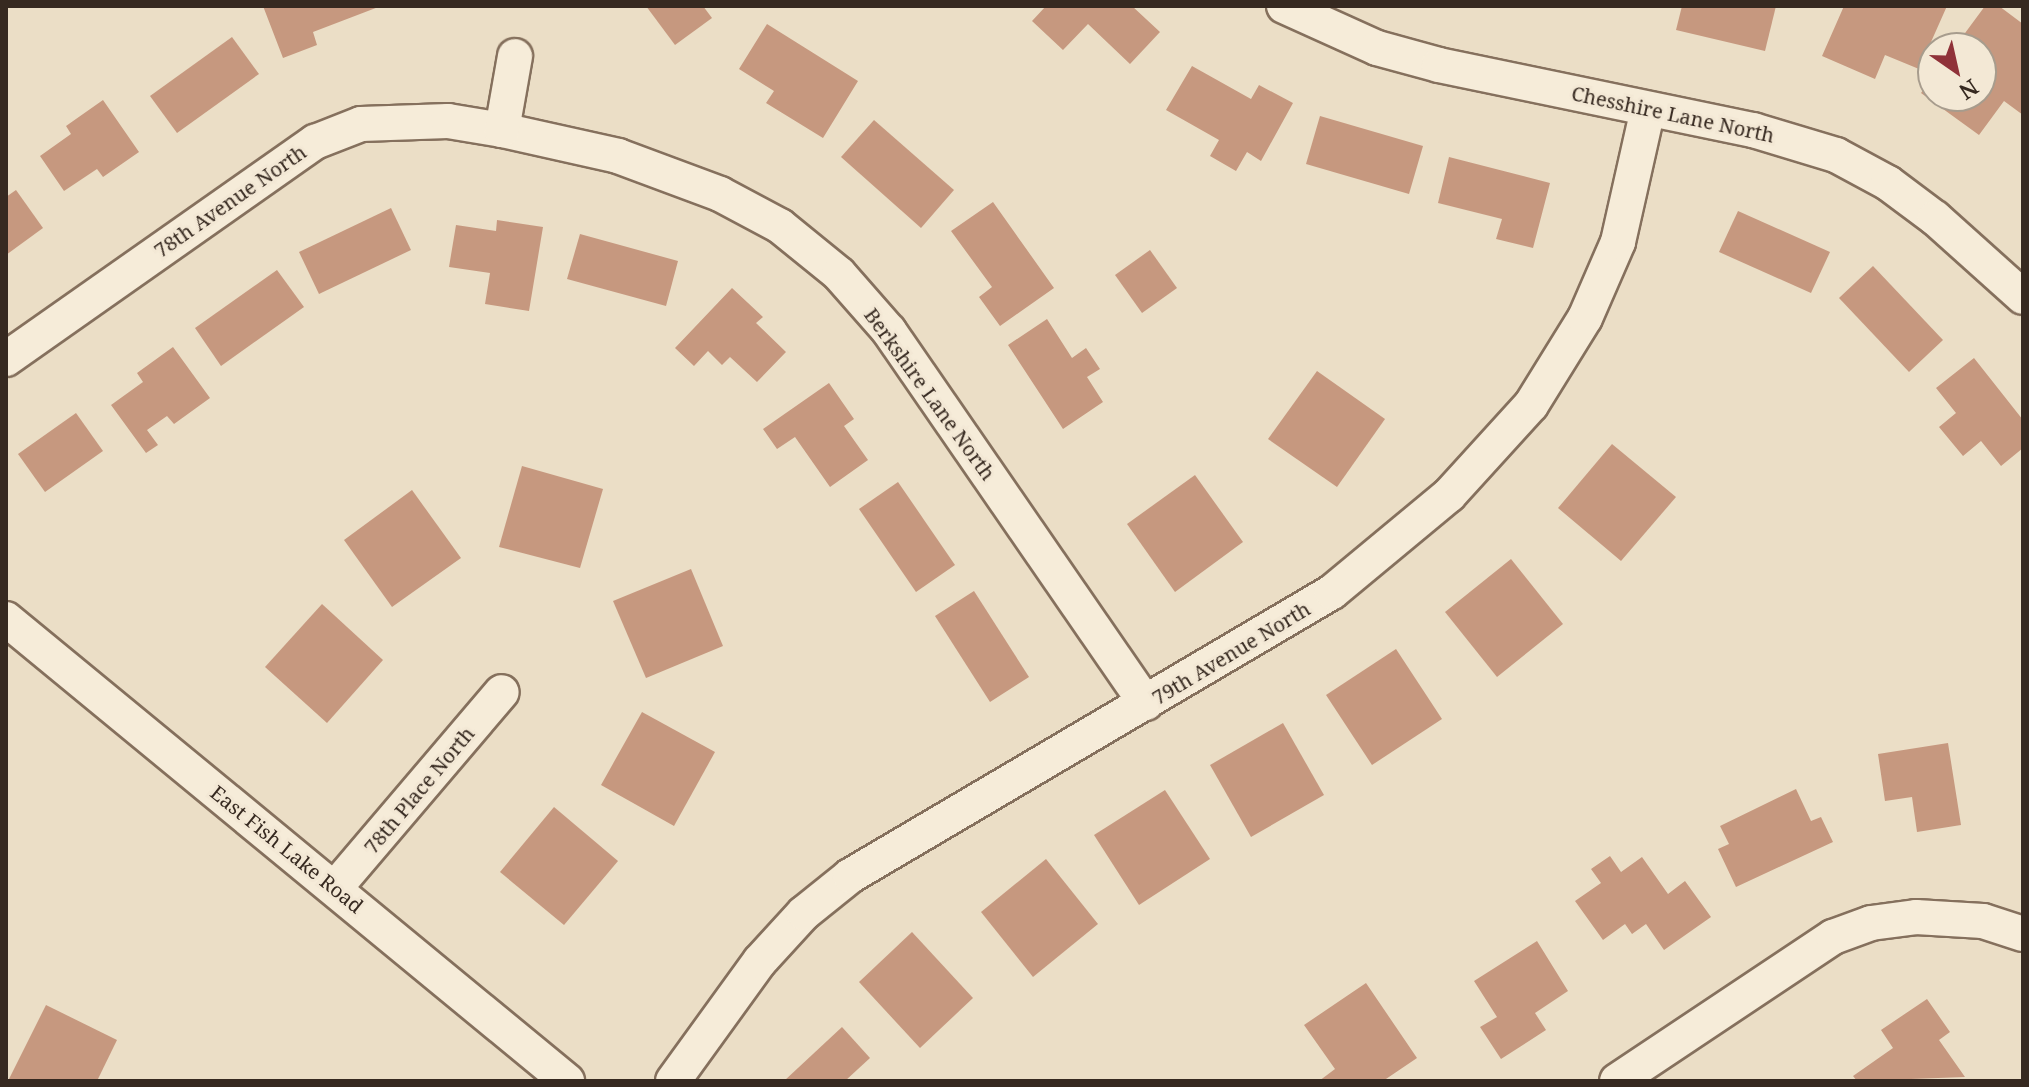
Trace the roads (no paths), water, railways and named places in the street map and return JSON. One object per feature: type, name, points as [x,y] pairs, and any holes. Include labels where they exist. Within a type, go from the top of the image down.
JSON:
[{"type":"street","name":"Chesshire Lane North","points":[[1284,6],[1377,48],[1414,58],[1791,139],[1836,155],[1911,201],[1977,252],[2023,297]]},
{"type":"street","points":[[502,130],[515,56]]},
{"type":"street","name":"79th Avenue North","points":[[673,1081],[760,961],[804,913],[850,876],[1332,592],[1413,529],[1484,460],[1531,405],[1585,318],[1618,242],[1648,109]]},
{"type":"street","name":"78th Avenue North","points":[[6,359],[315,142],[361,124],[448,121],[502,130]]},
{"type":"street","name":"Berkshire Lane North","points":[[502,130],[618,156],[720,194],[780,226],[839,274],[889,331],[1146,703]]},
{"type":"street","name":"East Fish Lake Road","points":[[6,619],[567,1081]]},
{"type":"street","name":"78th Place North","points":[[335,888],[502,692]]},
{"type":"street","points":[[1617,1081],[1833,937],[1871,923],[1916,917],[1983,921],[2023,934]]}]
